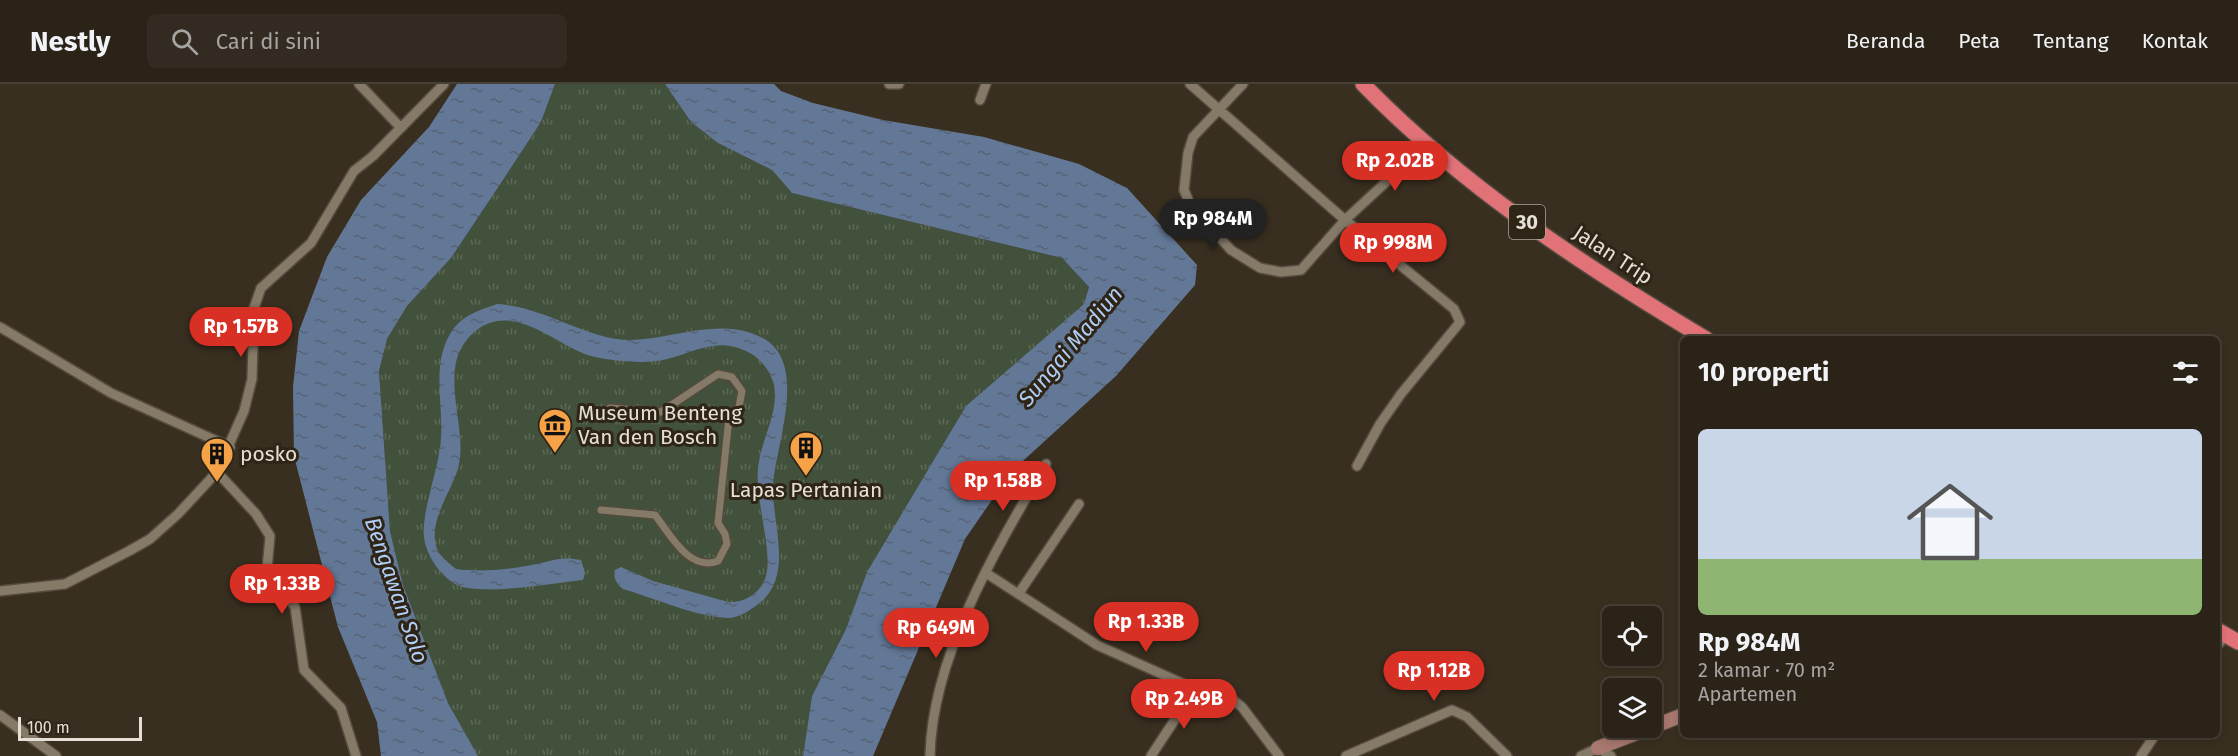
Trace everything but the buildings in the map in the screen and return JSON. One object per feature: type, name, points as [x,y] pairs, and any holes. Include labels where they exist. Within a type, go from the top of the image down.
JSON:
[{"type":"highway","name":"Jalan Trip","points":[[1363,84],[1426,145],[1569,252],[1701,336]]},
{"type":"main road","points":[[1599,748],[1680,716]]},
{"type":"street","points":[[359,84],[401,128]]},
{"type":"street","points":[[0,591],[65,584],[129,551],[150,539],[178,514],[217,472],[244,411],[252,379],[256,296],[266,283],[311,243],[354,171],[444,84]]},
{"type":"street","points":[[890,84],[898,84]]},
{"type":"street","points":[[980,100],[986,84]]},
{"type":"street","points":[[1190,84],[1346,220],[1454,309],[1460,322],[1401,394],[1380,424],[1357,466]]},
{"type":"street","points":[[1243,84],[1193,137],[1183,185],[1190,204],[1231,250],[1260,268],[1281,272],[1301,270],[1346,220],[1426,145]]},
{"type":"street","points":[[0,327],[111,393],[230,447]]},
{"type":"street","points":[[601,510],[655,515],[682,550],[693,559],[702,564],[718,561],[727,544],[725,534],[718,523],[729,418],[739,407],[742,391],[732,377],[718,374],[661,412],[610,408]]},
{"type":"street","points":[[930,756],[932,724],[951,654],[986,573],[1046,464]]},
{"type":"street","points":[[217,472],[256,514],[270,536],[267,569],[295,607],[304,670],[341,708],[356,756]]},
{"type":"street","points":[[1019,593],[1079,504]]},
{"type":"street","points":[[986,573],[1097,645],[1195,689],[1217,694],[1242,707],[1279,756]]},
{"type":"street","points":[[1151,756],[1195,689]]},
{"type":"street","points":[[1346,756],[1452,710],[1467,717],[1507,756]]},
{"type":"street","points":[[0,715],[56,756]]},
{"type":"street","points":[[2141,756],[2153,738]]},
{"type":"street","points":[[1581,756],[1599,748],[1611,756]]},
{"type":"green space","points":[[555,84],[665,84],[691,122],[718,143],[772,170],[792,193],[1062,258],[1089,287],[1084,304],[966,406],[867,572],[846,629],[812,696],[803,756],[478,756],[448,703],[403,585],[390,531],[379,371],[387,339],[407,306],[451,258],[499,186],[541,122]]},
{"type":"water","name":"Bengawan Solo","points":[[457,84],[555,84],[541,122],[499,186],[451,258],[407,306],[387,339],[379,371],[390,531],[403,585],[448,703],[478,756],[381,756],[377,722],[338,627],[294,456],[293,387],[299,331],[327,257],[361,200],[429,127]]},
{"type":"water","name":"Sungai Madiun","points":[[665,84],[774,84],[781,91],[813,103],[883,120],[984,137],[1079,164],[1127,188],[1197,265],[1195,285],[1116,376],[1012,471],[965,539],[873,756],[803,756],[812,696],[846,629],[867,572],[966,406],[1084,304],[1089,287],[1062,258],[792,193],[772,170],[718,143],[691,122]]},
{"type":"water","points":[[497,304],[531,310],[596,334],[628,340],[698,330],[733,329],[766,340],[778,352],[785,369],[787,388],[783,430],[773,486],[779,550],[778,566],[769,594],[757,605],[732,618],[703,614],[623,589],[616,581],[615,570],[621,567],[653,581],[728,602],[746,599],[764,582],[768,566],[758,468],[775,396],[773,380],[762,362],[738,348],[716,345],[663,360],[647,362],[595,357],[582,353],[538,330],[507,321],[492,322],[477,330],[464,344],[457,360],[454,378],[460,451],[455,477],[438,516],[436,546],[441,556],[456,569],[500,569],[567,558],[581,560],[585,573],[583,580],[518,588],[482,589],[457,585],[440,571],[425,544],[424,528],[440,448],[442,356],[446,342],[458,323],[474,313]]},
{"type":"place","name":"Museum Benteng Van den Bosch","points":[[555,454]]},
{"type":"place","name":"Lapas Pertanian","points":[[806,477]]},
{"type":"place","name":"posko","points":[[217,483]]}]
